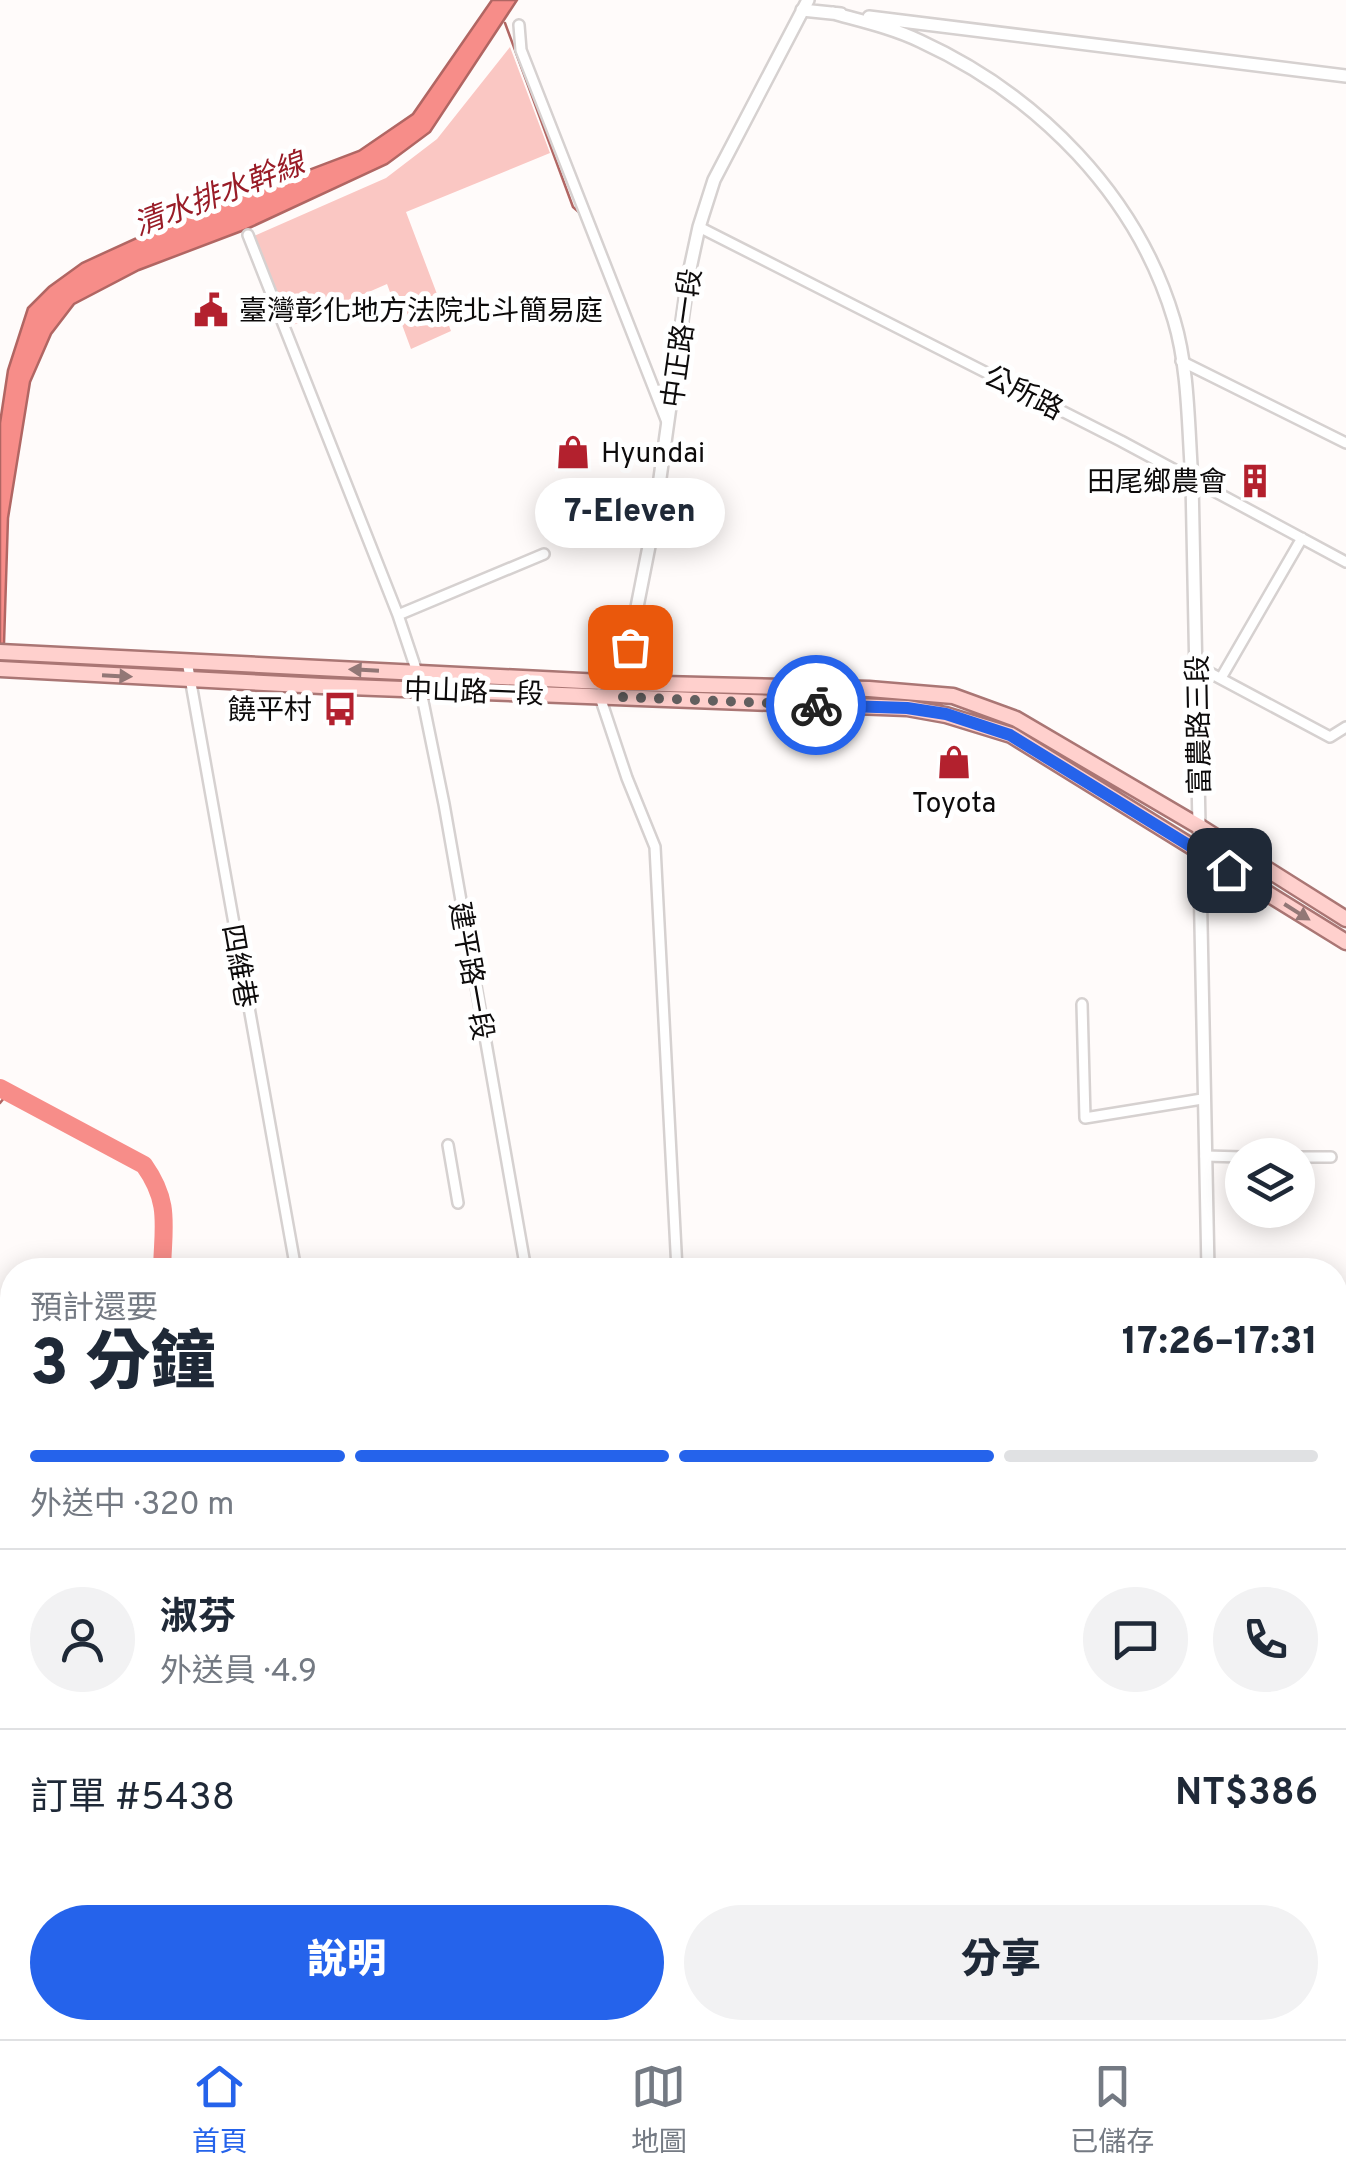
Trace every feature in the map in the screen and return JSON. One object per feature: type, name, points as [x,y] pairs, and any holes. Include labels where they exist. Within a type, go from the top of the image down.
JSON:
[{"type":"main road","name":"中山路一段","points":[[0,652],[907,708],[946,714],[1010,735],[1346,942]]},
{"type":"main road","name":"中山路一段","points":[[0,669],[188,680],[418,680]]},
{"type":"main road","name":"中山路一段","points":[[621,690],[869,688],[952,696],[1016,719],[1200,827],[1346,919]]},
{"type":"street","points":[[805,5],[833,13],[1346,76]]},
{"type":"street","name":"中正路一段","points":[[621,690],[654,521],[688,278],[699,227],[714,180],[805,5]]},
{"type":"street","name":"富農路三段","points":[[833,13],[918,40],[1030,108],[1082,157],[1128,216],[1158,273],[1176,324],[1192,480],[1208,1258]]},
{"type":"street","points":[[918,40],[916,31],[922,23]]},
{"type":"street","points":[[519,24],[521,50],[668,424]]},
{"type":"street","name":"公所路","points":[[699,227],[1346,562]]},
{"type":"street","name":"建平路一段","points":[[248,235],[398,615],[418,680],[524,1258]]},
{"type":"street","points":[[1181,361],[1346,443]]},
{"type":"street","points":[[1221,678],[1302,538]]},
{"type":"street","points":[[398,615],[544,554]]},
{"type":"street","name":"四維巷","points":[[187,661],[294,1258]]},
{"type":"street","points":[[1197,666],[1330,738],[1346,727]]},
{"type":"street","points":[[598,688],[626,778],[655,847],[677,1258]]},
{"type":"street","points":[[1082,1004],[1084,1118],[1202,1098]]},
{"type":"street","points":[[448,1145],[458,1203]]},
{"type":"street","points":[[1205,1156],[1225,1156]]},
{"type":"street","points":[[1315,1157],[1331,1157]]},
{"type":"shaded area","points":[[492,0],[517,0],[430,132],[387,164],[247,229],[139,270],[74,304],[51,334],[30,382],[8,518],[4,644],[0,644],[0,423],[8,370],[28,308],[82,263],[174,221],[359,151],[413,114]]},
{"type":"shaded area","points":[[510,47],[550,153],[406,212],[451,331],[411,349],[387,284],[291,326],[254,236],[386,178],[437,139]]},
{"type":"waterway","points":[[505,23],[573,207],[581,214]]},
{"type":"waterway","name":"清水排水幹線","points":[[0,1088],[144,1165],[162,1203],[163,1258]]},
{"type":"waterway","points":[[0,1103],[9,1092]]},
{"type":"way so far","points":[[630,647],[620,697],[816,705]]},
{"type":"place","name":"臺灣彰化地方法院北斗簡易庭","points":[[211,310]]},
{"type":"place","name":"Hyundai","points":[[573,452]]},
{"type":"place","name":"田尾鄉農會","points":[[1255,481]]},
{"type":"place","name":"7-Eleven","points":[[630,647]]},
{"type":"place","name":"饒平村","points":[[340,709]]},
{"type":"place","name":"Toyota","points":[[954,762]]},
{"type":"route","points":[[816,705],[907,708],[946,714],[1010,735],[1229,870]]}]
